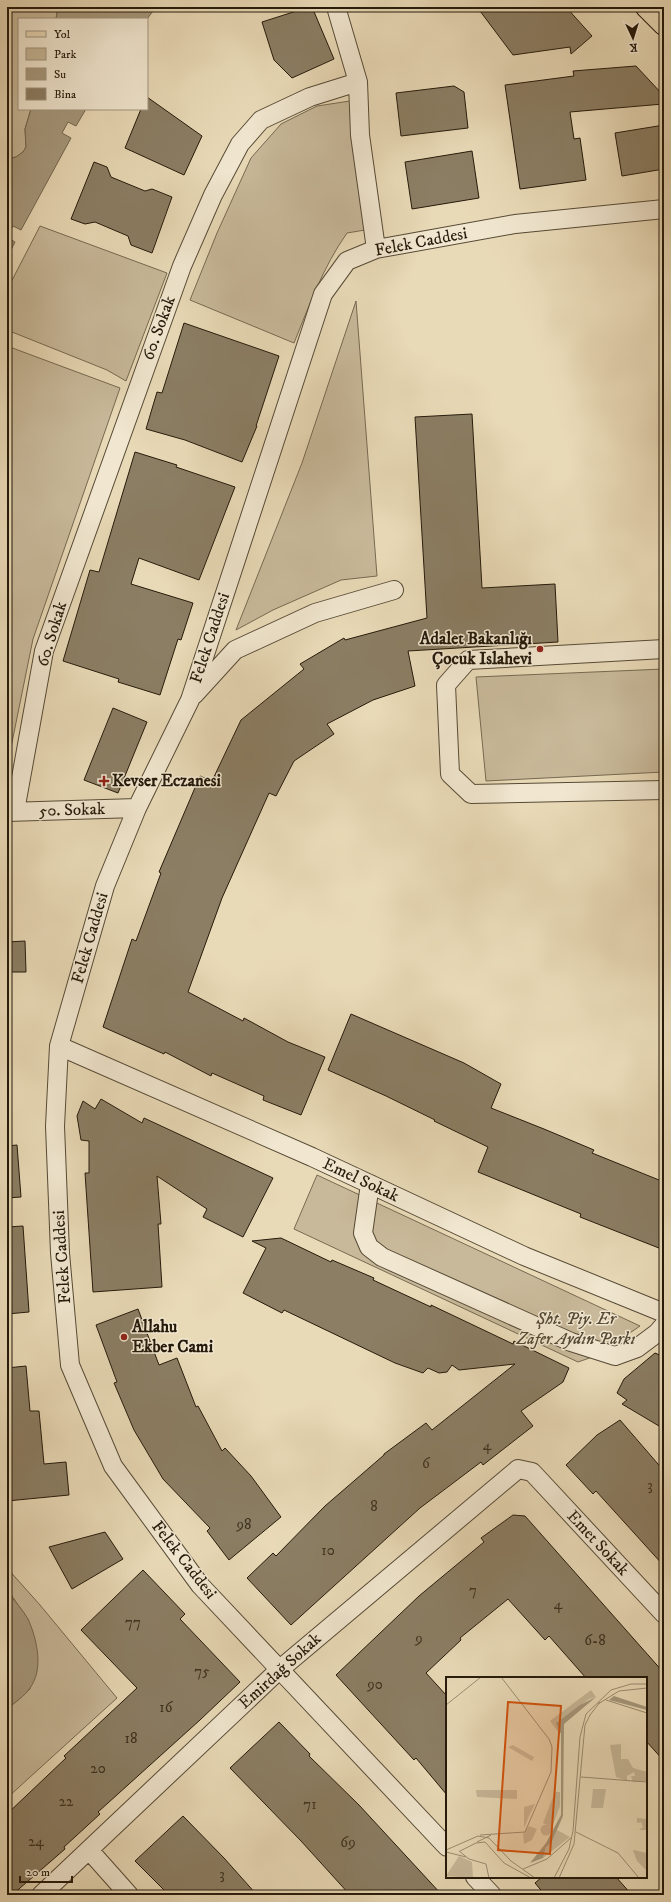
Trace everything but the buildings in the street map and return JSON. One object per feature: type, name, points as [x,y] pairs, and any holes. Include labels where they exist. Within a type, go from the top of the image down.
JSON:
[{"type":"main road","points":[[647,7],[664,24]]},
{"type":"street","points":[[336,7],[358,82],[360,135],[376,248]]},
{"type":"street","name":"60. Sokak","points":[[11,812],[44,651],[182,266],[213,195],[240,144],[261,120],[310,97],[358,82]]},
{"type":"street","name":"Felek Caddesi","points":[[446,1846],[200,1585],[113,1466],[70,1365],[60,1253],[56,1134],[59,1046],[105,886],[137,808],[190,700],[323,294],[347,261],[376,248],[515,224],[664,209]]},
{"type":"street","points":[[190,700],[235,650],[315,613],[394,590]]},
{"type":"street","points":[[664,649],[468,660],[446,685],[450,774],[471,794],[664,790]]},
{"type":"street","name":"50. Sokak","points":[[11,812],[137,808]]},
{"type":"street","name":"Emel Sokak","points":[[59,1046],[370,1184],[524,1256],[664,1313]]},
{"type":"street","points":[[370,1184],[363,1233],[369,1247],[382,1257],[571,1342],[615,1356],[637,1348],[657,1333],[664,1325]]},
{"type":"street","name":"Emirdağ Sokak","points":[[41,1895],[279,1670],[518,1469],[532,1472]]},
{"type":"street","name":"Emet Sokak","points":[[532,1472],[664,1614]]},
{"type":"street","points":[[89,1850],[129,1895]]},
{"type":"street","points":[[476,1878],[492,1895]]},
{"type":"green space","points":[[7,7],[58,7],[56,18],[18,18],[18,110],[31,110],[25,129],[26,147],[23,152],[16,157],[7,159]]},
{"type":"green space","points":[[350,101],[365,230],[347,233],[338,246],[317,287],[294,343],[190,300],[217,233],[251,158],[281,124],[317,106]]},
{"type":"green space","points":[[40,226],[167,273],[126,381],[107,370],[7,330],[7,290]]},
{"type":"green space","points":[[356,301],[377,576],[341,580],[273,610],[236,630],[302,463]]},
{"type":"green space","points":[[7,346],[120,388],[33,639],[7,767]]},
{"type":"green space","points":[[664,669],[664,772],[486,781],[476,677]]},
{"type":"green space","name":"Şht. Piy. Er Zafer Aydın Parkı","points":[[317,1175],[640,1326],[598,1355],[578,1362],[294,1229]]},
{"type":"green space","points":[[7,1568],[40,1605],[117,1698],[7,1798],[7,1709],[30,1689],[27,1619],[7,1588]]},
{"type":"water","points":[[58,7],[156,7],[148,18],[56,18]]},
{"type":"water","points":[[31,110],[85,110],[76,126],[68,122],[62,133],[71,138],[21,230],[13,226],[7,237],[7,159],[16,157],[23,152],[26,147],[25,129]]},
{"type":"water","points":[[7,237],[15,242],[7,258]]},
{"type":"water","points":[[7,1592],[28,1619],[34,1636],[38,1654],[38,1663],[37,1672],[28,1691],[7,1709]]},
{"type":"place","name":"Adalet Bakanlığı Çocuk Islahevi","points":[[540,649]]},
{"type":"place","name":"Kevser Eczanesi","points":[[104,781]]},
{"type":"place","name":"Allahu Ekber Cami","points":[[124,1337]]}]
